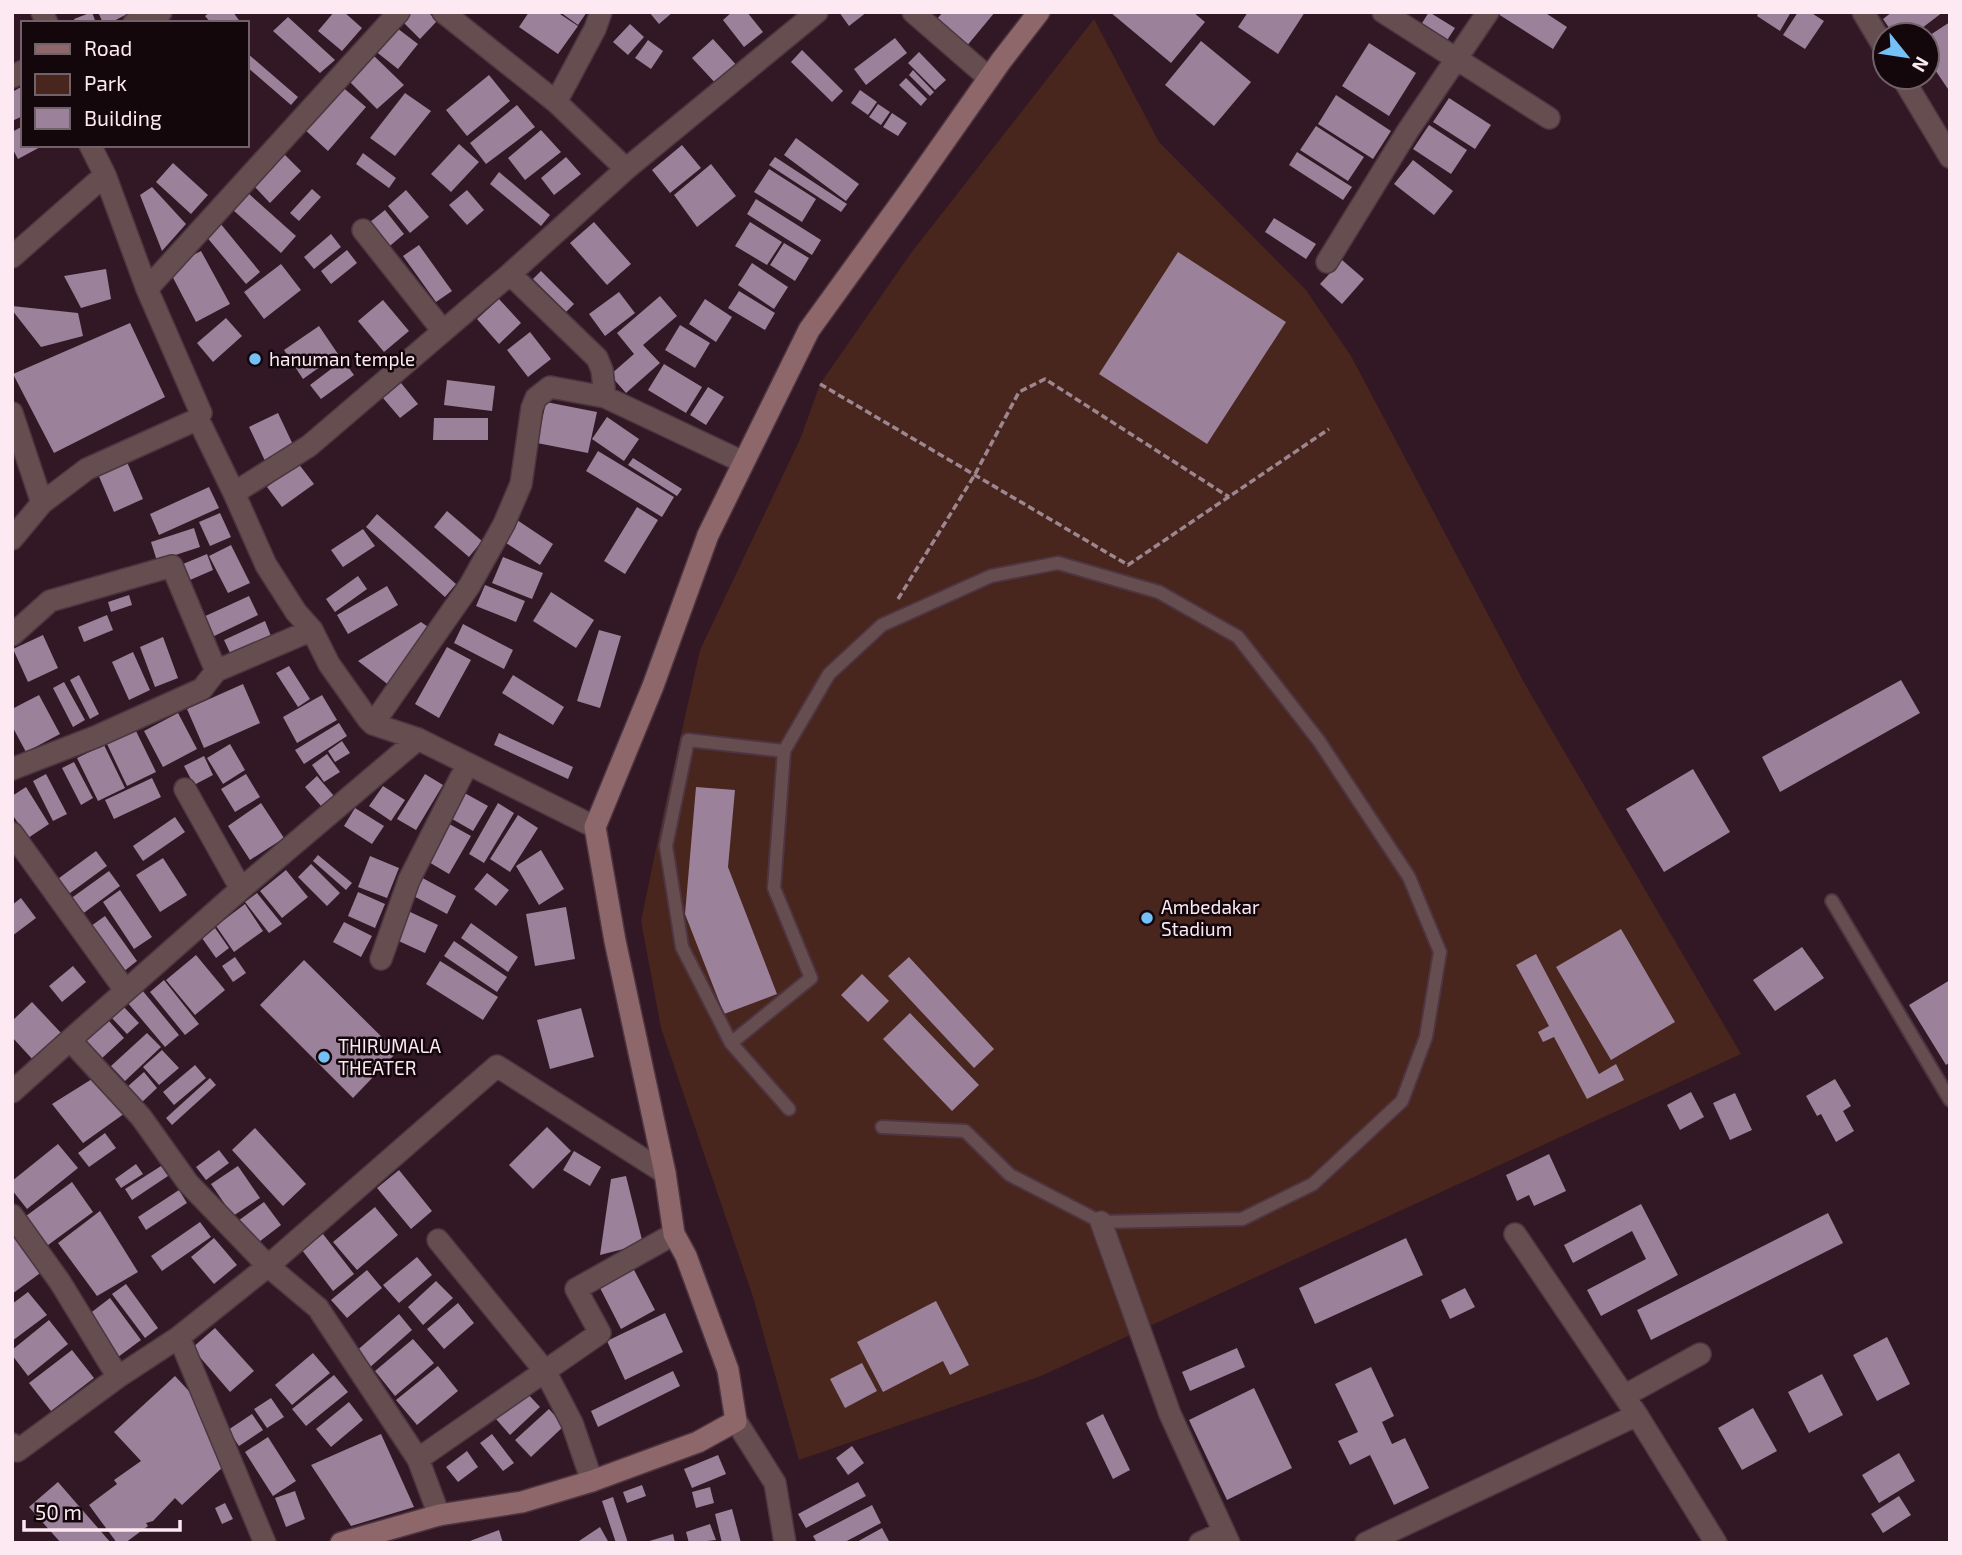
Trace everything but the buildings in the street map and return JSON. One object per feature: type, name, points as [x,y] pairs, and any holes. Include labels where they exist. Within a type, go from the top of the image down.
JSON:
[{"type":"street","points":[[139,21],[161,12]]},
{"type":"street","points":[[147,289],[399,12]]},
{"type":"street","points":[[443,12],[556,102],[626,169]]},
{"type":"street","points":[[556,102],[595,29],[601,12]]},
{"type":"street","points":[[234,493],[309,446],[510,274],[626,169],[817,12]]},
{"type":"street","points":[[913,12],[989,78]]},
{"type":"street","points":[[785,1543],[775,1483],[736,1421],[727,1370],[686,1256],[674,1234],[665,1173],[618,954],[595,827],[653,686],[708,535],[809,330],[1039,12]]},
{"type":"street","points":[[1383,12],[1549,118]]},
{"type":"street","points":[[1327,262],[1488,12]]},
{"type":"street","points":[[1910,91],[1950,157]]},
{"type":"street","points":[[12,539],[42,503],[87,469],[198,419],[201,413],[147,289],[105,175],[91,147]]},
{"type":"street","points":[[12,257],[105,175]]},
{"type":"street","points":[[363,230],[443,331]]},
{"type":"street","points":[[510,274],[597,358],[602,370],[605,397]]},
{"type":"street","points":[[373,724],[470,585],[504,524],[521,484],[532,408],[536,398],[550,387],[605,397],[743,462]]},
{"type":"street","points":[[12,413],[16,445],[42,503]]},
{"type":"street","points":[[198,419],[266,565],[296,612],[313,630],[336,674],[373,724],[418,739],[595,827]]},
{"type":"street","points":[[12,635],[50,601],[173,566],[216,671]]},
{"type":"street","points":[[12,769],[95,737],[202,689],[216,671],[313,630]]},
{"type":"street","points":[[12,1092],[241,889],[418,739]]},
{"type":"street","points":[[381,959],[409,880],[467,765]]},
{"type":"street","points":[[185,789],[241,889]]},
{"type":"street","points":[[12,833],[125,990]]},
{"type":"street","points":[[70,1040],[141,1116],[188,1183],[268,1266],[318,1308],[418,1459],[439,1515]]},
{"type":"street","points":[[12,1444],[17,1451],[118,1377],[179,1337],[268,1266],[496,1066],[665,1173]]},
{"type":"street","points":[[12,1215],[60,1282],[118,1377]]},
{"type":"street","points":[[1101,1222],[1170,1414],[1226,1538],[1200,1543]]},
{"type":"street","points":[[418,1459],[600,1332],[576,1289],[674,1234]]},
{"type":"street","points":[[1515,1234],[1637,1415],[1716,1543]]},
{"type":"street","points":[[438,1240],[545,1371],[572,1423],[592,1481]]},
{"type":"street","points":[[179,1337],[265,1543]]},
{"type":"street","points":[[1624,1396],[1700,1354]]},
{"type":"street","points":[[1366,1543],[1637,1415]]},
{"type":"street","points":[[341,1543],[439,1515],[522,1502],[592,1481],[698,1442],[736,1421]]},
{"type":"lane","points":[[731,1043],[811,978],[774,888],[784,751],[828,674],[882,625],[991,576],[1058,563],[1159,592],[1238,637],[1319,741],[1409,877],[1440,952],[1426,1037],[1402,1101],[1313,1184],[1242,1219],[1101,1222],[1010,1175],[965,1131],[882,1127]]},
{"type":"lane","points":[[784,751],[688,740],[666,846],[682,947],[731,1043],[789,1109]]},
{"type":"lane","points":[[1832,901],[1950,1100]]},
{"type":"path","points":[[882,625],[974,476],[1019,392],[1045,379],[1229,497]]},
{"type":"path","points":[[820,384],[1129,565],[1329,429]]},
{"type":"green space","points":[[1094,19],[1159,142],[1306,290],[1351,356],[1526,686],[1741,1054],[1041,1376],[799,1460],[753,1297],[661,1028],[641,921],[700,650],[801,437],[820,384],[911,253]]},
{"type":"place","name":"hanuman temple","points":[[255,359]]},
{"type":"place","name":"Ambedakar Stadium","points":[[1147,918]]},
{"type":"place","name":"THIRUMALA THEATER","points":[[324,1057]]}]
